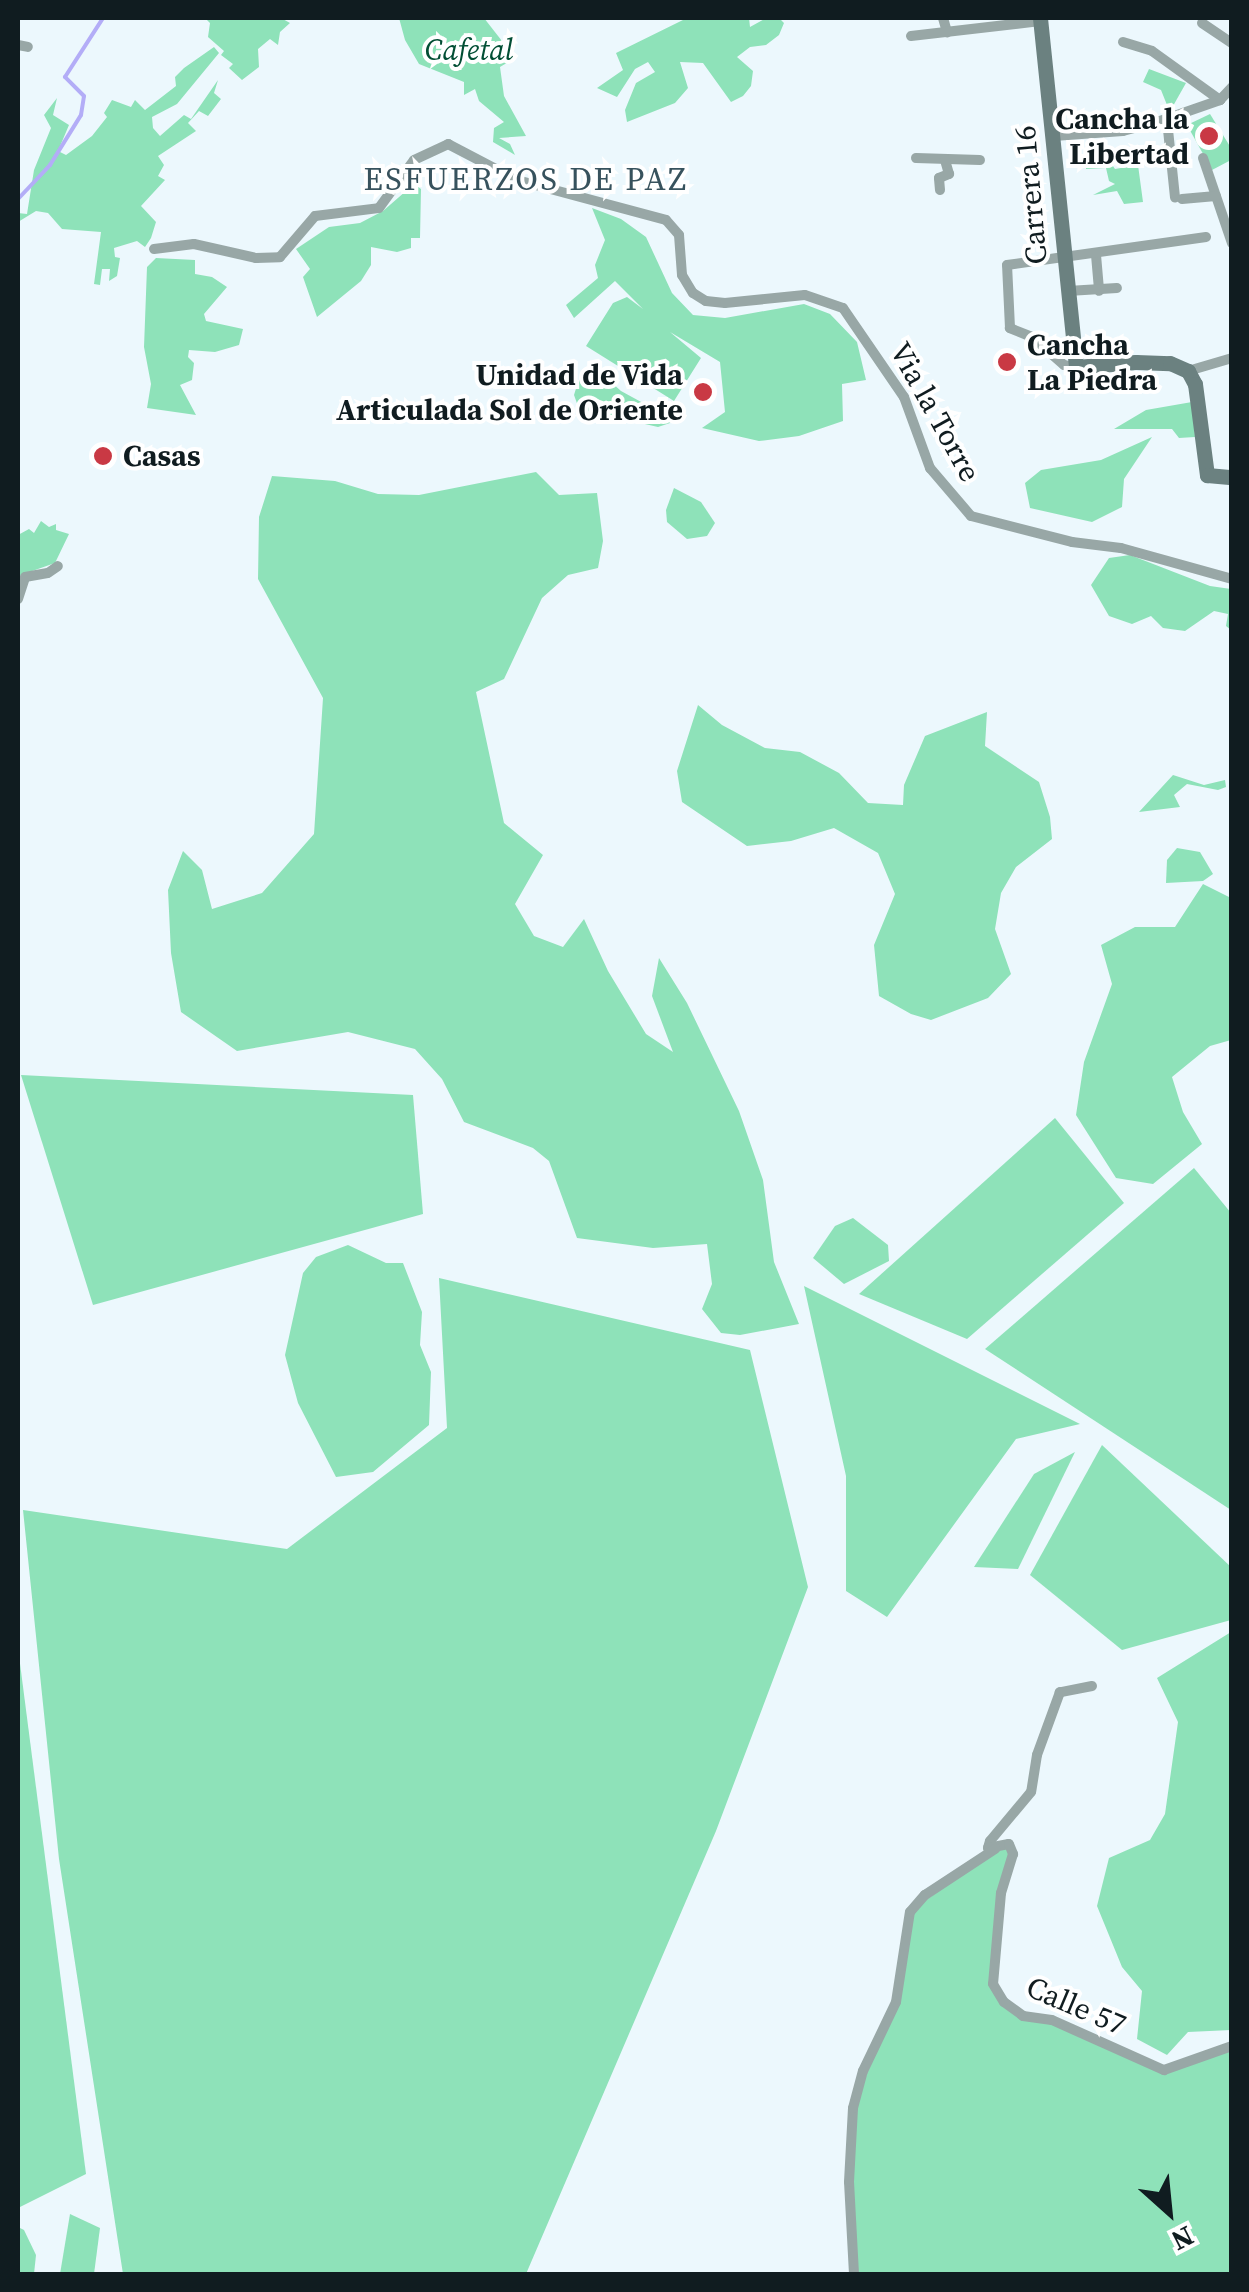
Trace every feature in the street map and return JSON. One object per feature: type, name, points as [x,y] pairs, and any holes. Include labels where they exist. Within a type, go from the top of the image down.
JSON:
[{"type":"street","points":[[943,18],[947,32]]},
{"type":"street","points":[[911,36],[1040,19]]},
{"type":"street","name":"Carrera 16","points":[[1040,19],[1076,366]]},
{"type":"street","points":[[1202,22],[1232,43]]},
{"type":"street","points":[[1123,42],[1142,46],[1220,100]]},
{"type":"street","points":[[1054,136],[1123,131],[1167,120],[1220,100],[1232,87]]},
{"type":"street","points":[[1167,120],[1178,198],[1216,196]]},
{"type":"street","name":"Via la Torre","points":[[154,249],[194,244],[256,258],[280,257],[314,216],[379,208],[414,160],[448,144],[517,180],[666,220],[679,236],[682,275],[706,301],[725,303],[805,295],[843,308],[904,397],[932,470],[971,516],[1072,542],[1122,548],[1232,579]]},
{"type":"street","points":[[916,158],[980,160]]},
{"type":"street","points":[[1203,158],[1232,242]]},
{"type":"street","points":[[929,170],[941,160]]},
{"type":"street","points":[[940,190],[939,178],[949,174],[941,160]]},
{"type":"street","points":[[1206,237],[1065,260],[1008,265],[1007,323],[1010,328],[1032,336],[1064,365],[1170,363],[1188,370],[1232,358]]},
{"type":"street","points":[[1096,255],[1099,291]]},
{"type":"street","points":[[1068,292],[1117,288]]},
{"type":"street","points":[[1188,370],[1195,384],[1207,475],[1232,477]]},
{"type":"street","points":[[18,599],[24,577],[48,573],[58,566]]},
{"type":"street","points":[[1000,1846],[988,1848],[1030,1792],[1036,1754],[1060,1692],[1092,1686]]},
{"type":"street","name":"Calle 57","points":[[1000,1846],[1009,1844],[1014,1854],[1001,1894],[994,1958],[993,1984],[1004,2002],[1023,2016],[1052,2020],[1164,2070],[1232,2046]]},
{"type":"street","points":[[854,2274],[849,2182],[853,2108],[863,2071],[896,2002],[910,1912],[914,1904],[1000,1846]]},
{"type":"green space","points":[[205,18],[281,18],[290,23],[280,32],[278,45],[270,39],[258,49],[259,67],[242,80],[229,68],[233,64],[221,55],[224,51],[208,37],[210,23]]},
{"type":"green space","name":"Cafetal","points":[[399,18],[484,18],[509,50],[510,61],[500,67],[504,96],[526,136],[499,138],[510,144],[515,155],[493,142],[494,128],[504,122],[479,101],[475,89],[464,95],[464,82],[419,64],[405,40]]},
{"type":"green space","points":[[687,18],[749,18],[750,27],[766,18],[779,18],[784,23],[779,35],[766,45],[750,47],[737,57],[753,71],[751,86],[743,96],[731,102],[703,63],[680,62],[688,88],[675,103],[627,122],[625,110],[636,83],[655,72],[648,62],[635,69],[617,97],[597,88],[623,70],[616,53]]},
{"type":"green space","points":[[214,47],[219,53],[177,104],[152,117],[153,128],[160,136],[184,115],[191,119],[218,80],[214,93],[221,99],[208,116],[199,111],[188,123],[196,131],[158,156],[164,165],[158,176],[165,180],[141,206],[156,222],[151,238],[145,247],[137,241],[114,248],[115,257],[120,258],[117,276],[109,281],[110,269],[102,269],[100,285],[94,284],[101,232],[62,229],[48,213],[36,211],[18,222],[18,213],[27,214],[34,170],[51,128],[44,115],[57,98],[53,115],[69,125],[58,151],[66,155],[92,136],[107,117],[104,113],[112,100],[131,107],[135,100],[145,110],[176,86],[175,77],[184,68]]},
{"type":"green space","points":[[1149,69],[1186,83],[1173,106],[1167,105],[1161,90],[1143,82]]},
{"type":"green space","name":"Cancha la Libertad","points":[[1210,114],[1231,148],[1231,160],[1212,170],[1187,125]]},
{"type":"green space","points":[[1108,159],[1115,169],[1138,165],[1143,202],[1124,204],[1117,191],[1093,195],[1115,184],[1109,181],[1106,168],[1086,169],[1086,161]]},
{"type":"green space","points":[[414,184],[421,189],[420,238],[411,238],[411,248],[397,252],[371,247],[371,265],[361,281],[317,317],[303,277],[310,269],[296,249],[329,227],[360,223],[383,211]]},
{"type":"green space","points":[[592,208],[621,219],[646,237],[672,293],[693,315],[725,318],[804,304],[830,314],[857,342],[866,380],[842,384],[843,421],[799,436],[759,441],[702,428],[725,412],[720,362],[670,332],[701,358],[674,401],[586,346],[613,303],[627,297],[643,309],[615,281],[574,318],[566,305],[598,278],[595,265],[605,240]]},
{"type":"green space","points":[[156,258],[195,260],[195,274],[212,277],[227,287],[204,314],[206,321],[243,329],[239,345],[215,352],[189,350],[188,357],[194,363],[192,380],[180,385],[196,415],[147,408],[151,384],[144,347],[147,267]]},
{"type":"green space","points":[[593,366],[621,391],[676,421],[658,427],[579,409],[574,395],[578,382]]},
{"type":"green space","points":[[1192,402],[1195,437],[1179,438],[1172,429],[1114,429],[1146,410]]},
{"type":"green space","points":[[1152,437],[1124,479],[1122,507],[1092,522],[1030,508],[1025,483],[1041,470],[1101,460]]},
{"type":"green space","points":[[536,472],[559,495],[597,493],[603,541],[598,568],[568,575],[542,598],[504,679],[476,692],[504,823],[543,855],[515,904],[534,936],[563,947],[584,919],[608,971],[646,1034],[673,1052],[652,996],[659,958],[687,1003],[739,1111],[763,1180],[774,1262],[799,1324],[740,1335],[721,1333],[702,1309],[712,1284],[707,1244],[653,1248],[577,1238],[549,1161],[533,1148],[464,1122],[442,1079],[415,1049],[348,1032],[237,1051],[181,1012],[171,953],[168,890],[183,851],[202,870],[212,909],[262,893],[314,834],[323,698],[258,579],[259,517],[272,476],[335,481],[378,494],[419,495]]},
{"type":"green space","points":[[674,488],[701,502],[715,523],[707,536],[687,539],[667,522],[666,510]]},
{"type":"green space","points":[[41,521],[49,527],[56,524],[56,530],[69,534],[55,563],[18,576],[18,535],[29,529],[34,533]]},
{"type":"green space","points":[[1130,555],[1210,586],[1231,589],[1231,630],[1226,626],[1228,614],[1214,611],[1185,631],[1163,628],[1151,616],[1132,624],[1109,616],[1091,585],[1109,558]]},
{"type":"green space","points":[[698,705],[722,725],[765,748],[800,752],[839,773],[868,803],[903,805],[904,785],[925,736],[987,712],[985,746],[1039,782],[1050,817],[1052,839],[1016,867],[1001,893],[995,929],[1011,974],[988,998],[931,1020],[879,996],[874,945],[895,894],[878,853],[834,828],[791,841],[747,846],[682,802],[677,771]]},
{"type":"green space","points":[[1173,775],[1204,785],[1225,780],[1226,787],[1218,790],[1187,784],[1174,795],[1180,807],[1139,812]]},
{"type":"green space","points":[[1177,848],[1200,852],[1213,874],[1203,881],[1166,883],[1167,860]]},
{"type":"green space","points":[[1203,884],[1231,898],[1231,1040],[1210,1046],[1172,1077],[1183,1112],[1202,1144],[1153,1184],[1116,1178],[1076,1115],[1084,1062],[1112,984],[1101,945],[1135,927],[1175,927]]},
{"type":"green space","points":[[21,1075],[413,1095],[423,1214],[93,1305]]},
{"type":"green space","points":[[1055,1118],[1124,1203],[967,1339],[859,1294]]},
{"type":"green space","points":[[1194,1168],[1231,1213],[1231,1510],[985,1349]]},
{"type":"green space","points":[[853,1218],[888,1245],[889,1261],[844,1284],[813,1258],[835,1226]]},
{"type":"green space","points":[[348,1245],[386,1263],[403,1263],[422,1312],[420,1345],[431,1372],[429,1425],[373,1472],[336,1477],[298,1403],[285,1355],[303,1273],[316,1257]]},
{"type":"green space","points":[[439,1278],[750,1350],[808,1587],[716,1831],[526,2274],[123,2274],[59,1859],[23,1510],[287,1549],[447,1428]]},
{"type":"green space","points":[[804,1286],[1080,1424],[1016,1439],[887,1617],[846,1591],[846,1476]]},
{"type":"green space","points":[[1102,1445],[1231,1567],[1231,1620],[1122,1650],[1030,1575]]},
{"type":"green space","points":[[1075,1452],[1018,1569],[974,1567],[1034,1474]]},
{"type":"green space","points":[[1231,1632],[1231,2030],[1188,2032],[1167,2055],[1137,2039],[1142,1991],[1122,1967],[1097,1906],[1109,1858],[1150,1840],[1165,1814],[1178,1722],[1157,1678]]},
{"type":"green space","points":[[18,1648],[86,2174],[18,2208]]},
{"type":"green space","points":[[1000,1846],[1013,1847],[1001,1893],[993,1984],[1023,2016],[1036,2015],[1164,2070],[1231,2046],[1231,2274],[854,2274],[853,2108],[896,2002],[910,1912]]},
{"type":"green space","points":[[70,2214],[100,2228],[94,2274],[60,2274]]},
{"type":"green space","points":[[18,2227],[24,2230],[36,2255],[34,2274],[18,2274]]},
{"type":"waterway","points":[[18,199],[50,165],[81,115],[84,96],[65,77],[103,18]]},
{"type":"place","name":"Cancha la Libertad","points":[[1209,136]]},
{"type":"place","name":"Cancha La Piedra","points":[[1007,362]]},
{"type":"place","name":"Unidad de Vida Articulada Sol de Oriente","points":[[703,392]]},
{"type":"place","name":"Casas","points":[[103,456]]},
{"type":"district","name":"ESFUERZOS DE PAZ","points":[[526,179]]}]
